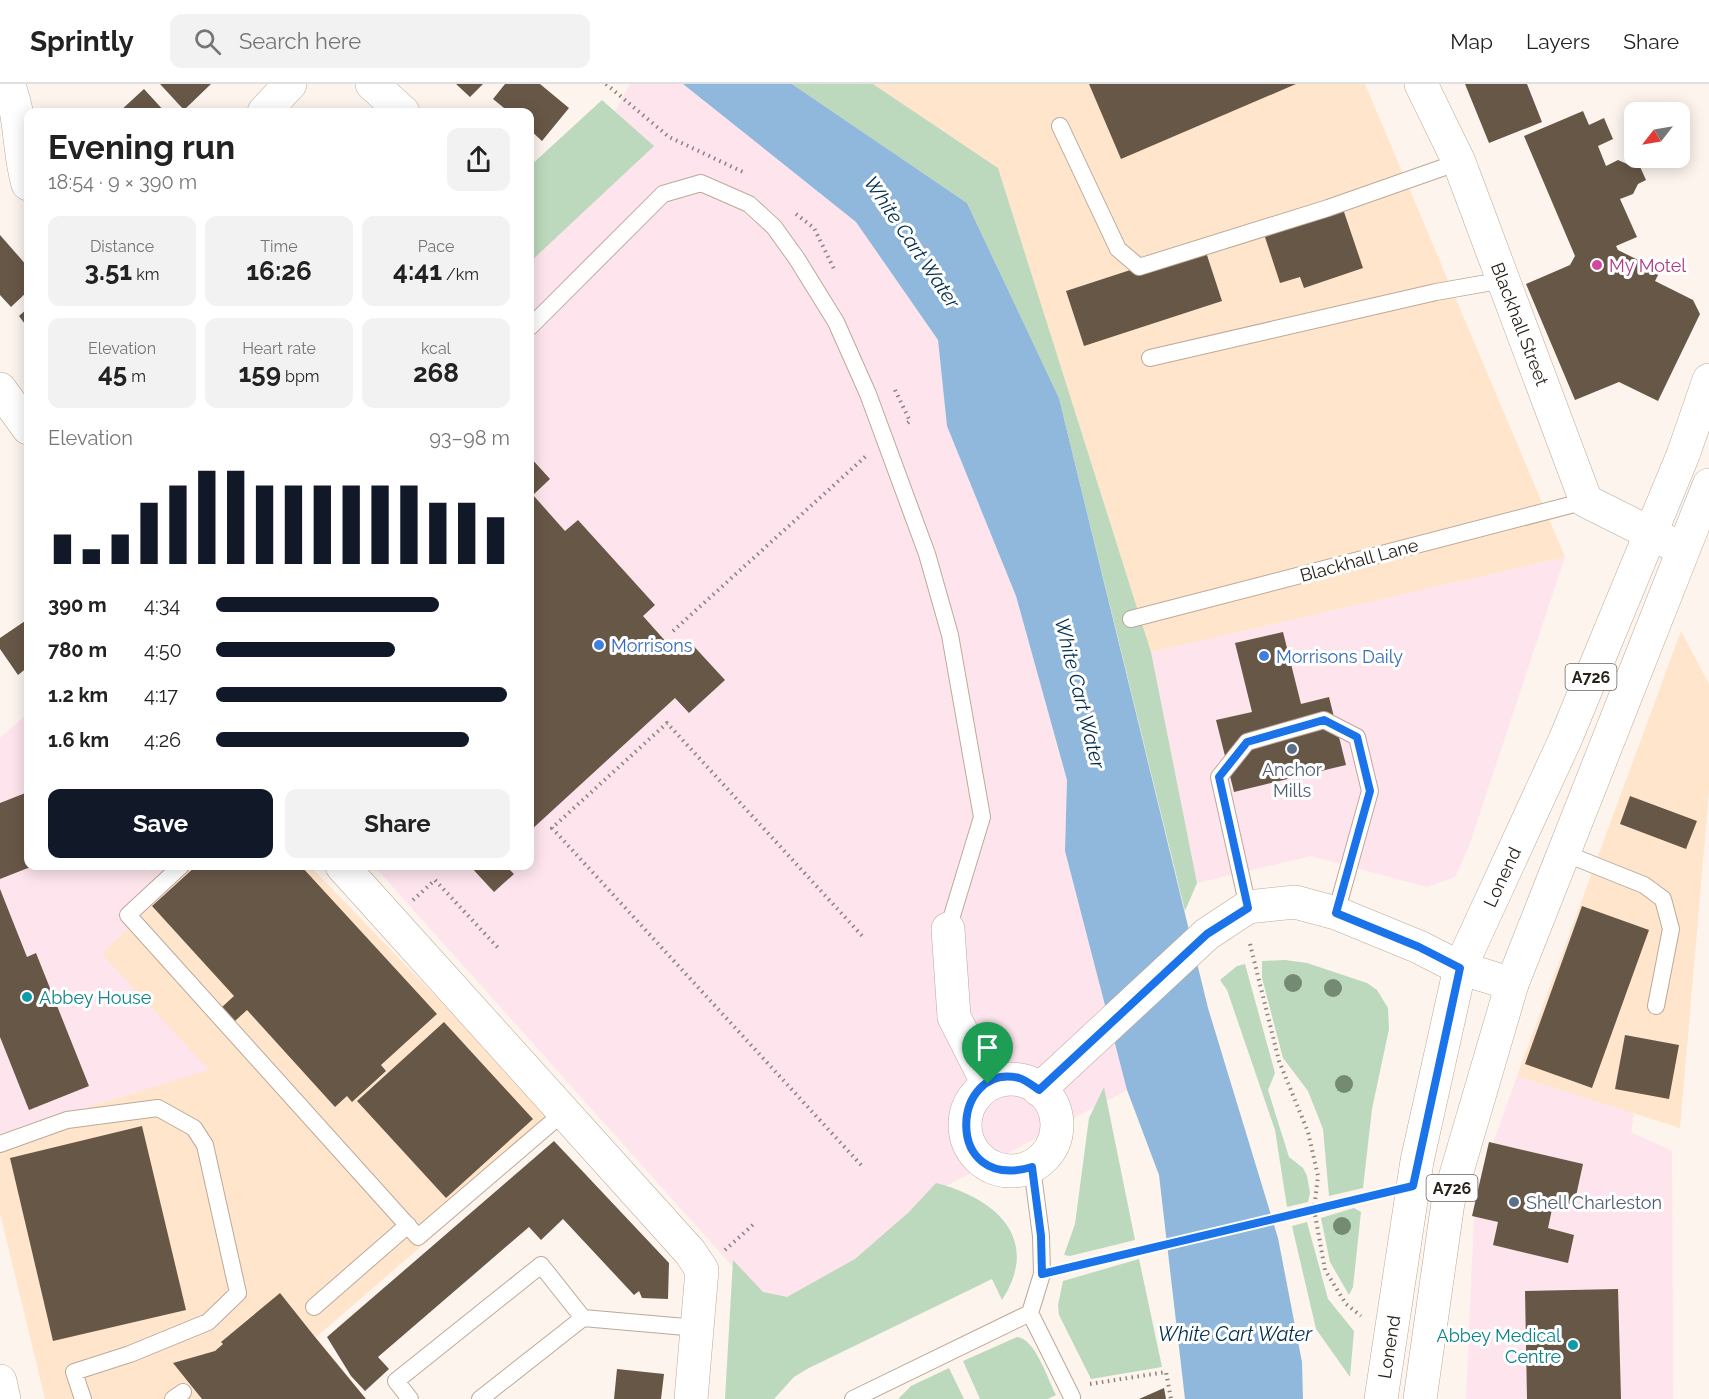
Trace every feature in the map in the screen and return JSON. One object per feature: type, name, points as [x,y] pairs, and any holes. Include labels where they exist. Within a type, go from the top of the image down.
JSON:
[{"type":"street","points":[[8,84],[17,104],[24,169]]},
{"type":"street","points":[[268,108],[290,84]]},
{"type":"street","points":[[372,84],[399,108]]},
{"type":"street","name":"Blackhall Street","points":[[1421,84],[1459,162],[1586,501]]},
{"type":"street","name":"Lonend","points":[[1381,1399],[1413,1186],[1460,968],[1565,740],[1683,454],[1709,380]]},
{"type":"street","points":[[0,388],[24,422]]},
{"type":"street","name":"Lonend","points":[[1420,1399],[1448,1202],[1512,984],[1709,485]]},
{"type":"street","points":[[1586,501],[1682,549]]},
{"type":"street","points":[[346,870],[690,1252],[702,1270],[691,1399]]},
{"type":"street","points":[[1046,1083],[1207,934],[1248,908],[1295,902],[1336,913],[1419,947],[1460,968],[1512,984]]},
{"type":"street","points":[[948,928],[954,1017],[988,1084]]},
{"type":"street","points":[[1004,1078],[1020,1078],[1046,1083],[1048,1096],[1056,1110],[1058,1123],[1056,1139],[1048,1154],[1032,1167],[1016,1172],[1000,1171],[976,1156],[964,1129],[966,1113],[972,1098],[988,1084],[1004,1078]]},
{"type":"street","points":[[0,1381],[4,1399]]},
{"type":"lane","points":[[1060,126],[1118,249],[1139,267],[1328,208],[1459,162]]},
{"type":"lane","points":[[534,323],[663,194],[701,183],[749,204],[774,227],[798,259],[836,322],[886,438],[927,554],[950,635],[982,817],[948,928]]},
{"type":"lane","points":[[1150,358],[1436,292],[1504,280]]},
{"type":"lane","name":"Blackhall Lane","points":[[1131,619],[1586,501]]},
{"type":"lane","points":[[1248,908],[1219,777],[1247,742],[1324,720],[1357,737],[1370,791],[1336,913]]},
{"type":"lane","points":[[1563,853],[1644,885],[1663,899],[1671,929],[1656,1006]]},
{"type":"lane","points":[[177,870],[128,915],[418,1237],[564,1112]]},
{"type":"lane","points":[[0,1144],[68,1120],[158,1108],[194,1128],[205,1145],[238,1293],[208,1323],[130,1354],[74,1372],[83,1399]]},
{"type":"lane","points":[[863,1397],[1029,1313],[1042,1274],[1041,1236],[1032,1167]]},
{"type":"lane","points":[[314,1307],[408,1225]]},
{"type":"lane","points":[[410,1399],[396,1381],[541,1265],[583,1318]]},
{"type":"lane","points":[[1029,1313],[1072,1397]]},
{"type":"lane","points":[[480,1399],[583,1318],[697,1328]]},
{"type":"path","points":[[606,84],[669,137],[745,173]]},
{"type":"path","points":[[788,208],[814,228],[841,282]]},
{"type":"path","points":[[673,631],[886,438],[910,422],[894,389]]},
{"type":"path","points":[[861,1165],[552,828],[667,723],[865,939]]},
{"type":"path","points":[[391,919],[435,880],[500,950]]},
{"type":"path","points":[[1248,908],[1251,955],[1279,1061],[1308,1132],[1318,1176],[1314,1209],[1325,1270],[1346,1304],[1390,1339]]},
{"type":"path","points":[[1042,1274],[1143,1248],[1413,1186]]},
{"type":"path","points":[[702,1270],[756,1222]]},
{"type":"path","points":[[1087,1385],[1166,1372],[1171,1399]]},
{"type":"shaded area","points":[[630,84],[683,84],[856,222],[938,340],[947,426],[1016,596],[1067,780],[1065,851],[1127,1090],[946,1186],[786,1326],[378,870],[534,870],[534,215],[587,162]]},
{"type":"shaded area","points":[[873,84],[1365,84],[1565,557],[1151,652],[998,168]]},
{"type":"shaded area","points":[[1565,557],[1469,846],[1455,877],[1427,887],[1311,856],[1197,883],[1151,652]]},
{"type":"shaded area","points":[[1681,631],[1709,684],[1709,792],[1680,1128],[1517,1076]]},
{"type":"shaded area","points":[[24,717],[24,870],[189,870],[103,954],[210,1070],[0,1134],[0,738]]},
{"type":"shaded area","points":[[189,870],[314,870],[561,1126],[316,1337],[366,1399],[45,1399],[0,1213],[0,1134],[209,1070],[102,954]]},
{"type":"shaded area","points":[[1517,1076],[1634,1113],[1631,1132],[1672,1151],[1673,1399],[1466,1399],[1475,1194]]},
{"type":"green space","points":[[792,84],[873,84],[998,168],[1151,652],[1197,883],[1185,911],[1059,398],[967,203]]},
{"type":"green space","points":[[602,100],[654,146],[534,258],[534,162]]},
{"type":"green space","points":[[1285,960],[1307,963],[1367,983],[1377,990],[1388,1008],[1389,1029],[1372,1109],[1363,1188],[1329,1196],[1323,1129],[1308,1091],[1283,1058],[1262,978],[1262,961]]},
{"type":"green space","points":[[1245,964],[1275,1073],[1268,1090],[1289,1157],[1303,1168],[1310,1193],[1308,1202],[1287,1207],[1275,1130],[1227,990],[1220,980],[1237,966]]},
{"type":"green space","points":[[1104,1087],[1135,1240],[1070,1256],[1064,1255],[1075,1224],[1089,1118]]},
{"type":"green space","points":[[936,1183],[977,1199],[993,1210],[1006,1224],[1014,1240],[1017,1258],[1013,1278],[1002,1300],[992,1279],[807,1369],[794,1377],[774,1399],[725,1399],[733,1260],[763,1292],[787,1297],[855,1259],[909,1212]]},
{"type":"green space","points":[[1354,1208],[1361,1212],[1353,1287],[1349,1295],[1330,1262],[1321,1218]]},
{"type":"green space","points":[[1307,1222],[1328,1299],[1354,1331],[1350,1377],[1316,1329],[1292,1226]]},
{"type":"green space","points":[[1139,1259],[1162,1367],[1091,1379],[1059,1315],[1058,1305],[1063,1281]]},
{"type":"green space","points":[[1017,1337],[1030,1344],[1056,1395],[1048,1399],[980,1399],[963,1361]]},
{"type":"green space","points":[[949,1368],[964,1399],[898,1399],[911,1386]]},
{"type":"water","name":"White Cart Water","points":[[683,84],[792,84],[967,203],[1059,398],[1208,1008],[1278,1238],[1302,1362],[1303,1399],[1185,1399],[1159,1175],[1127,1090],[1065,851],[1067,780],[1016,596],[947,426],[938,340],[856,222]]},
{"type":"building","points":[[160,84],[211,84],[186,108],[182,108]]},
{"type":"building","points":[[456,84],[483,84],[470,97]]},
{"type":"building","points":[[505,84],[540,84],[569,108],[542,141],[534,134],[534,108],[504,108],[493,99]]},
{"type":"building","points":[[1089,84],[1296,84],[1121,159]]},
{"type":"building","points":[[1465,84],[1527,84],[1542,122],[1489,143]]},
{"type":"building","points":[[144,89],[161,108],[123,108]]},
{"type":"building","points":[[1583,111],[1589,125],[1604,118],[1613,139],[1598,146],[1606,166],[1618,160],[1624,163],[1624,168],[1641,168],[1646,180],[1638,184],[1633,194],[1620,199],[1637,237],[1616,246],[1618,250],[1660,271],[1655,281],[1693,300],[1700,314],[1658,401],[1619,382],[1575,400],[1526,284],[1570,265],[1575,256],[1524,136]]},
{"type":"building","points":[[1342,206],[1363,268],[1304,288],[1300,277],[1280,283],[1263,231]]},
{"type":"building","points":[[0,235],[24,262],[24,295],[11,307],[0,295]]},
{"type":"building","points":[[1204,246],[1222,301],[1084,346],[1066,291]]},
{"type":"building","points":[[24,312],[24,323],[19,316]]},
{"type":"building","name":"Morrisons","points":[[534,461],[550,479],[534,494]]},
{"type":"building","name":"Morrisons","points":[[534,496],[565,531],[578,520],[655,605],[643,616],[676,653],[689,641],[725,680],[689,713],[675,698],[534,827]]},
{"type":"building","points":[[24,622],[24,670],[18,675],[0,649],[0,638]]},
{"type":"building","points":[[1283,632],[1301,704],[1329,697],[1346,765],[1234,792],[1216,720],[1252,712],[1235,643]]},
{"type":"building","points":[[24,794],[24,870],[0,879],[0,803]]},
{"type":"building","points":[[1630,796],[1697,821],[1686,849],[1620,824]]},
{"type":"building","points":[[192,870],[305,870],[437,1014],[381,1065],[386,1071],[352,1102],[347,1096],[335,1107],[247,1010],[235,1021],[222,1007],[234,996],[152,906]]},
{"type":"building","points":[[474,870],[510,870],[514,874],[494,892]]},
{"type":"building","name":"Abbey House","points":[[0,889],[27,957],[36,953],[89,1086],[29,1110],[0,1037]]},
{"type":"building","points":[[1582,906],[1649,930],[1592,1088],[1525,1064]]},
{"type":"building","points":[[444,1022],[533,1119],[446,1198],[357,1101]]},
{"type":"building","points":[[1625,1035],[1679,1045],[1669,1099],[1615,1089]]},
{"type":"building","points":[[142,1126],[186,1310],[53,1341],[10,1158]]},
{"type":"building","points":[[554,1141],[669,1263],[668,1299],[642,1298],[639,1291],[634,1295],[563,1219],[541,1240],[529,1227],[378,1357],[389,1369],[365,1391],[351,1376],[327,1337]]},
{"type":"building","name":"Shell Charleston","points":[[1489,1142],[1583,1164],[1574,1205],[1554,1200],[1548,1228],[1574,1235],[1568,1263],[1493,1245],[1498,1222],[1472,1216]]},
{"type":"building","name":"Abbey Medical Centre","points":[[1618,1289],[1621,1399],[1527,1399],[1525,1291]]},
{"type":"building","points":[[280,1293],[366,1399],[202,1399],[173,1363],[215,1351],[223,1344],[221,1342]]},
{"type":"building","points":[[617,1369],[664,1374],[661,1399],[614,1399]]},
{"type":"building","points":[[1164,1388],[1166,1399],[1139,1399]]},
{"type":"place","name":"My Motel","points":[[1597,265]]},
{"type":"place","name":"Morrisons","points":[[599,645]]},
{"type":"place","name":"Morrisons Daily","points":[[1264,656]]},
{"type":"place","name":"Anchor Mills","points":[[1292,749]]},
{"type":"place","name":"Abbey House","points":[[27,997]]},
{"type":"place","name":"Shell Charleston","points":[[1514,1202]]},
{"type":"place","name":"Abbey Medical Centre","points":[[1573,1345]]},
{"type":"route","points":[[1324,720],[1357,737],[1370,791],[1336,913],[1419,947],[1460,968],[1413,1186],[1143,1248],[1042,1274],[1041,1236],[1032,1167],[1016,1172],[1000,1171],[989,1166],[976,1156],[964,1129],[966,1113],[972,1098],[988,1084],[1004,1078],[1020,1078],[1039,1090],[1207,934],[1248,908],[1219,777],[1247,742],[1324,720]]}]
